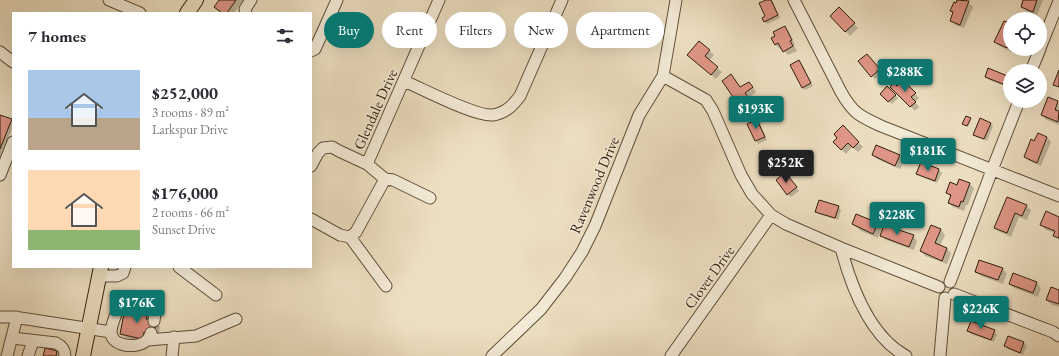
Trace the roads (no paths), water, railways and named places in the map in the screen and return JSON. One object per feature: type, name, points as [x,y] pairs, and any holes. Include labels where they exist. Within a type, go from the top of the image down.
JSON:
[{"type":"main road","points":[[188,12],[196,0]]},
{"type":"main road","points":[[83,356],[100,272]]},
{"type":"street","points":[[109,0],[138,12]]},
{"type":"street","points":[[246,12],[245,9],[251,0]]},
{"type":"street","points":[[312,50],[315,49],[338,0]]},
{"type":"street","name":"Glendale Drive","points":[[366,164],[439,0]]},
{"type":"street","points":[[404,81],[475,112],[492,115],[510,108],[520,96],[562,0]]},
{"type":"street","name":"Ravenwood Drive","points":[[492,356],[541,310],[582,252],[639,115],[663,76],[676,0]]},
{"type":"street","points":[[794,0],[847,104],[855,113],[881,126],[1059,196]]},
{"type":"street","points":[[1047,31],[1059,1]]},
{"type":"street","points":[[0,52],[12,61]]},
{"type":"street","points":[[663,76],[706,100],[713,111],[745,182],[752,194],[771,215],[786,224],[840,248],[939,287]]},
{"type":"street","points":[[950,282],[1016,108]]},
{"type":"street","points":[[0,175],[12,145]]},
{"type":"street","points":[[312,164],[318,153],[323,148],[332,147],[366,164],[385,179],[393,180],[430,198]]},
{"type":"street","points":[[312,220],[340,235],[350,236],[356,232],[385,179]]},
{"type":"street","name":"Clover Drive","points":[[671,356],[771,215]]},
{"type":"street","points":[[350,236],[386,286]]},
{"type":"street","points":[[840,248],[848,273],[864,310],[895,350],[906,356]]},
{"type":"street","points":[[100,272],[117,276],[123,273],[125,268]]},
{"type":"street","points":[[180,268],[216,295]]},
{"type":"street","points":[[939,287],[943,283],[950,282]]},
{"type":"street","points":[[940,356],[950,296],[955,288],[950,282]]},
{"type":"street","points":[[939,287],[939,292],[1053,332],[1059,336]]},
{"type":"street","points":[[154,321],[155,313],[151,309],[120,304],[111,332],[119,344],[136,346],[149,337],[196,336],[236,319]]},
{"type":"street","points":[[0,317],[17,317],[111,332]]},
{"type":"street","points":[[7,356],[17,317]]},
{"type":"street","points":[[172,356],[174,337]]},
{"type":"street","points":[[12,338],[56,343],[61,345],[65,351],[65,356]]},
{"type":"street","points":[[28,356],[33,340]]}]
